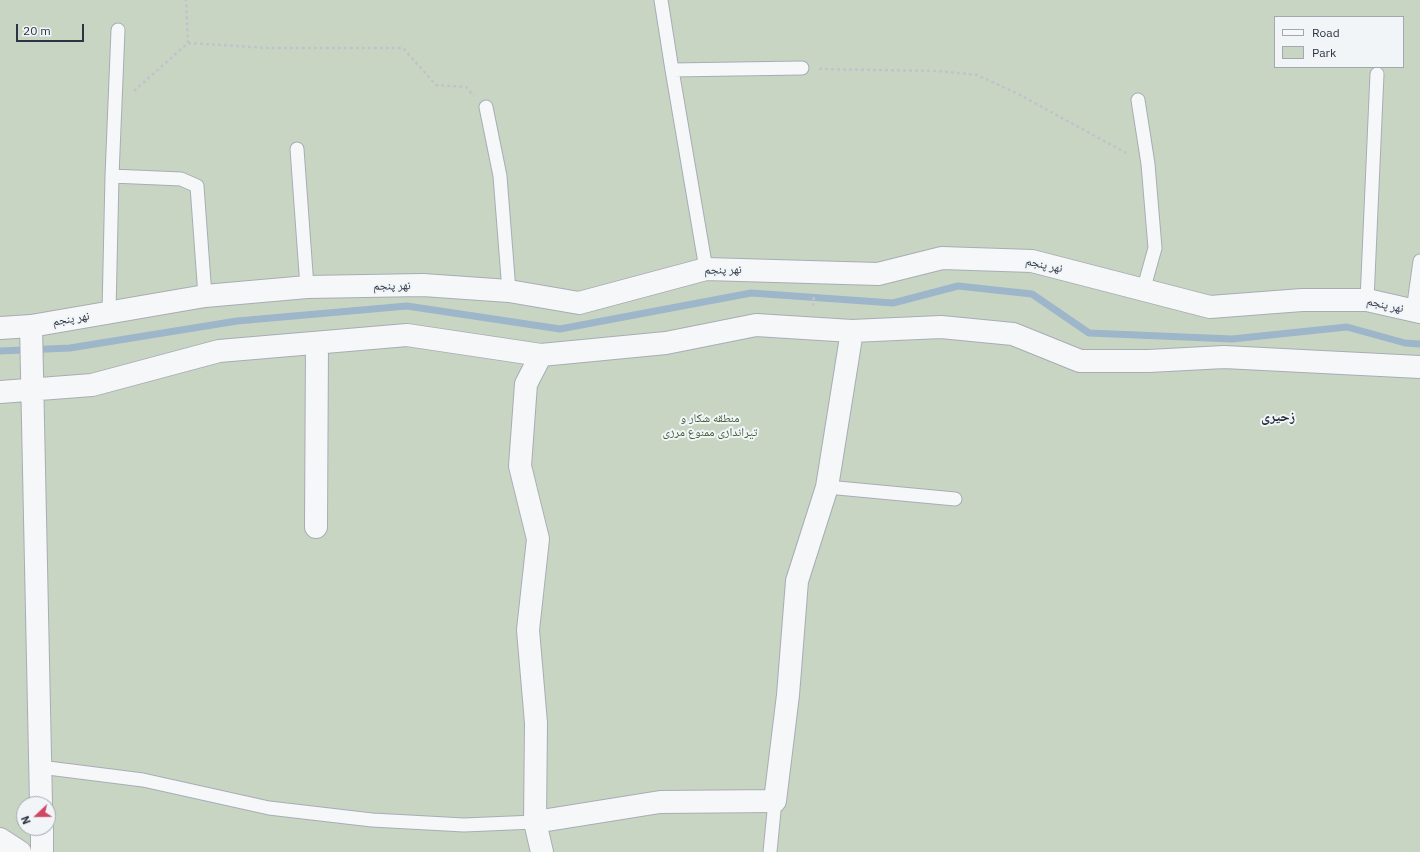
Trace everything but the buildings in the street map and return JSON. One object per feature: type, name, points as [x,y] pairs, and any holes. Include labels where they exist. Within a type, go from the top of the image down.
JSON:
[{"type":"street","name":"نهر پنجم","points":[[0,328],[31,331],[109,312],[205,296],[307,287],[423,285],[509,292],[579,303],[706,269],[878,274],[942,258],[1032,260],[1143,291],[1210,307],[1302,300],[1367,300],[1416,311]]},
{"type":"street","points":[[0,392],[92,385],[219,351],[317,344],[407,335],[540,355],[666,343],[756,325],[852,331],[941,327],[1012,334],[1080,361],[1149,361],[1224,357],[1420,367]]},
{"type":"street","points":[[31,331],[41,796]]},
{"type":"street","points":[[535,822],[660,802],[775,800],[788,695],[797,581],[827,487],[852,331]]},
{"type":"street","points":[[316,527],[317,344]]},
{"type":"street","points":[[540,355],[526,384],[520,466],[538,539],[528,630],[536,723],[535,822],[542,852]]},
{"type":"street","points":[[42,836],[42,852]]},
{"type":"street","points":[[0,839],[20,852]]},
{"type":"lane","points":[[661,0],[706,269]]},
{"type":"lane","points":[[109,312],[112,176],[118,30]]},
{"type":"lane","points":[[672,70],[802,68]]},
{"type":"lane","points":[[1367,300],[1377,74]]},
{"type":"lane","points":[[1138,100],[1148,164],[1155,248],[1143,291]]},
{"type":"lane","points":[[486,107],[500,176],[509,292]]},
{"type":"lane","points":[[297,149],[307,287]]},
{"type":"lane","points":[[112,176],[181,179],[197,186],[205,296]]},
{"type":"lane","points":[[1416,311],[1420,261]]},
{"type":"lane","points":[[827,487],[955,499]]},
{"type":"lane","points":[[40,767],[142,780],[269,808],[372,820],[464,825],[535,822]]},
{"type":"lane","points":[[770,852],[775,800]]},
{"type":"path","points":[[186,0],[188,42]]},
{"type":"path","points":[[115,108],[188,42],[268,48],[403,48],[436,85],[466,87],[486,107]]},
{"type":"path","points":[[802,68],[938,71],[977,75],[1018,94],[1088,134],[1148,164]]},
{"type":"path","points":[[813,308],[814,288]]},
{"type":"green space","name":"منطقه شکار و تیراندازی ممنوع مرزی","points":[[0,0],[1420,0],[1420,852],[0,852]]},
{"type":"waterway","points":[[0,351],[70,348],[237,321],[407,306],[560,329],[751,293],[893,303],[958,286],[1032,294],[1089,333],[1232,339],[1347,327],[1405,343],[1420,344]]},
{"type":"district","name":"زحیری","points":[[1278,417]]}]
